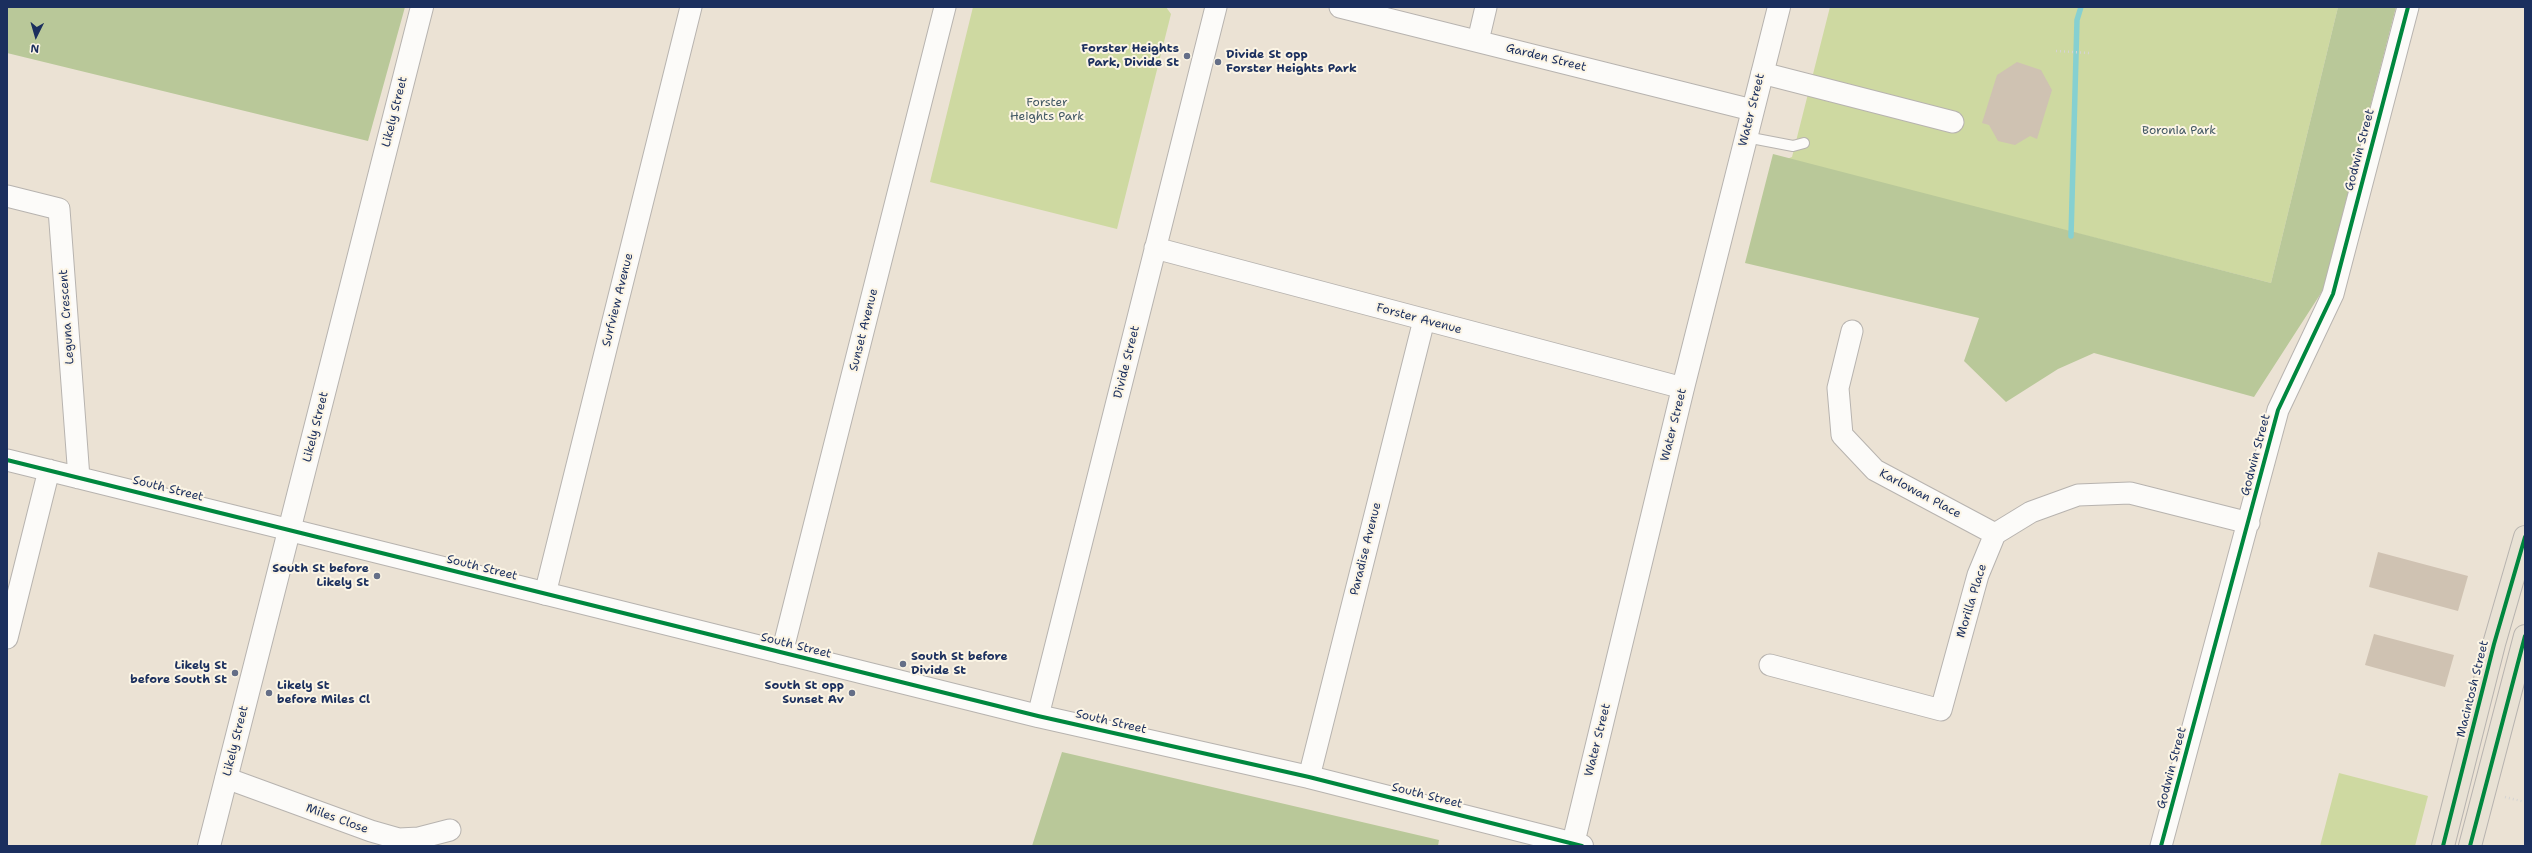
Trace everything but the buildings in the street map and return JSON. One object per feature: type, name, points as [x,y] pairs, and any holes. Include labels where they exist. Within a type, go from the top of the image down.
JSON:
[{"type":"main road","name":"Macintosh Street","points":[[2443,846],[2494,644],[2525,537]]},
{"type":"main road","points":[[2470,846],[2525,636]]},
{"type":"street","name":"Likely Street","points":[[209,846],[422,7]]},
{"type":"street","name":"Surfview Avenue","points":[[545,594],[691,7]]},
{"type":"street","name":"Sunset Avenue","points":[[782,653],[945,7]]},
{"type":"street","name":"Divide Street","points":[[1038,716],[1216,7]]},
{"type":"street","name":"Garden Street","points":[[1340,7],[1752,110]]},
{"type":"street","points":[[1478,41],[1486,7]]},
{"type":"street","name":"Water Street","points":[[1578,845],[1683,388],[1779,7]]},
{"type":"street","name":"Godwin Street","points":[[2161,846],[2249,523],[2278,410],[2333,294],[2408,7]]},
{"type":"street","points":[[1762,73],[1953,122]]},
{"type":"street","name":"Leguna Crescent","points":[[7,196],[59,209],[79,478]]},
{"type":"street","name":"Forster Avenue","points":[[1155,248],[1683,388]]},
{"type":"street","name":"Paradise Avenue","points":[[1309,777],[1424,320]]},
{"type":"street","name":"Karlowan Place","points":[[1852,332],[1838,388],[1842,435],[1875,470],[1995,534]]},
{"type":"street","name":"South Street","points":[[7,460],[1038,716],[1309,777],[1578,845]]},
{"type":"street","points":[[7,638],[49,470]]},
{"type":"street","points":[[1995,534],[2031,512],[2078,495],[2130,493],[2249,523]]},
{"type":"street","name":"Morilla Place","points":[[1770,664],[1941,710],[1978,575],[1995,534]]},
{"type":"street","name":"Miles Close","points":[[226,778],[371,831],[399,839],[419,838],[450,830]]},
{"type":"lane","points":[[1746,137],[1792,146],[1804,143]]},
{"type":"path","points":[[2056,51],[2089,53]]},
{"type":"path","points":[[2505,797],[2525,802]]},
{"type":"green space","points":[[7,7],[405,7],[368,141],[7,53]]},
{"type":"green space","name":"Forster Heights Park","points":[[973,7],[1166,7],[1171,14],[1117,229],[930,182]]},
{"type":"green space","name":"Boronia Park","points":[[1830,7],[2338,7],[2271,283],[1787,159],[1792,157]]},
{"type":"green space","points":[[2338,7],[2396,7],[2323,290],[2254,397],[2094,353],[2058,369],[2006,402],[1964,361],[1979,318],[1745,263],[1773,154],[2271,283]]},
{"type":"green space","points":[[1062,752],[1439,840],[1438,846],[1032,846]]},
{"type":"green space","points":[[2339,773],[2428,796],[2415,846],[2320,846]]},
{"type":"waterway","points":[[2071,236],[2077,20],[2081,7]]},
{"type":"cycle path","points":[[2161,846],[2278,410],[2333,294],[2408,7]]},
{"type":"cycle path","points":[[7,460],[1038,716],[1309,777],[1582,846]]},
{"type":"cycle path","points":[[2443,846],[2494,644],[2525,537]]},
{"type":"cycle path","points":[[2470,846],[2525,636]]},
{"type":"place","name":"Forster Heights Park, Divide St","points":[[1187,56]]},
{"type":"place","name":"Divide St opp Forster Heights Park","points":[[1218,62]]},
{"type":"place","name":"South St before Likely St","points":[[377,576]]},
{"type":"place","name":"South St before Divide St","points":[[903,664]]},
{"type":"place","name":"Likely St before South St","points":[[235,673]]},
{"type":"place","name":"Likely St before Miles Cl","points":[[269,693]]},
{"type":"place","name":"South St opp Sunset Av","points":[[852,693]]}]
